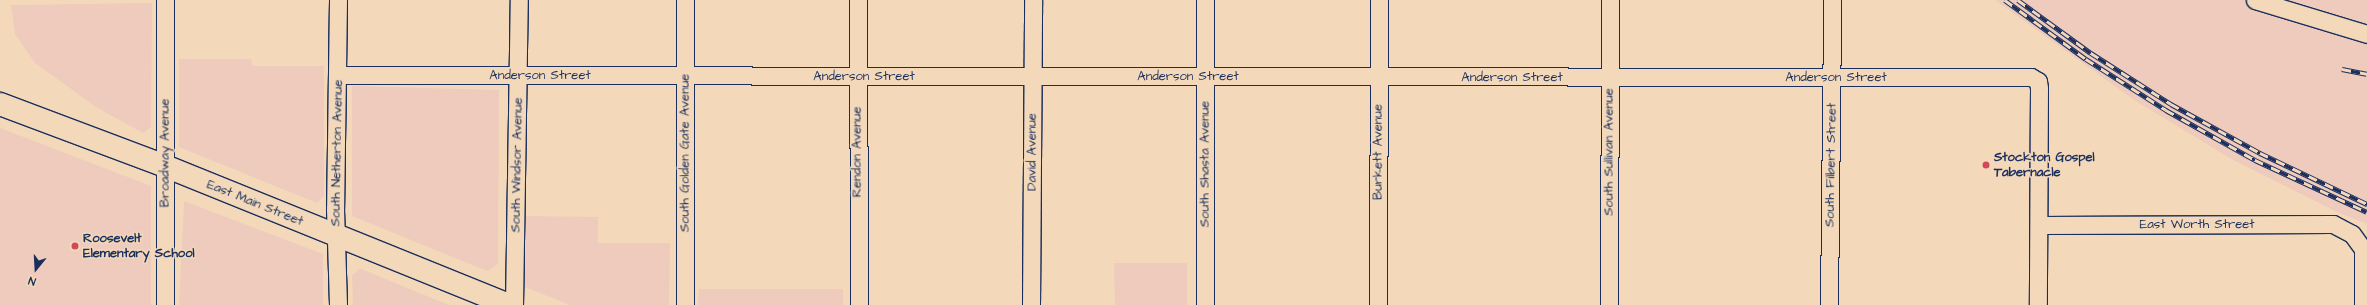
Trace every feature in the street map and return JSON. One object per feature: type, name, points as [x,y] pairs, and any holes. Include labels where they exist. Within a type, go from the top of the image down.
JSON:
[{"type":"main road","name":"East Main Street","points":[[0,104],[165,166],[509,305]]},
{"type":"street","name":"Broadway Avenue","points":[[165,0],[165,305]]},
{"type":"street","name":"South Netherton Avenue","points":[[338,0],[336,235],[338,305]]},
{"type":"street","name":"South Windsor Avenue","points":[[514,305],[519,75],[519,0]]},
{"type":"street","name":"South Golden Gate Avenue","points":[[685,0],[685,305]]},
{"type":"street","name":"Rendon Avenue","points":[[858,0],[859,305]]},
{"type":"street","name":"David Avenue","points":[[1032,305],[1033,0]]},
{"type":"street","name":"South Shasta Avenue","points":[[1205,0],[1205,305]]},
{"type":"street","name":"Burkett Avenue","points":[[1378,305],[1379,0]]},
{"type":"street","name":"South Sullivan Avenue","points":[[1609,305],[1610,0]]},
{"type":"street","name":"South Filbert Street","points":[[1829,305],[1832,0]]},
{"type":"street","points":[[2255,0],[2367,34]]},
{"type":"street","name":"Anderson Street","points":[[338,75],[2031,77],[2038,81],[2039,225]]},
{"type":"street","name":"East Worth Street","points":[[2039,225],[2328,223],[2352,234],[2362,249],[2363,305]]},
{"type":"street","points":[[2038,305],[2039,225]]},
{"type":"shaded area","points":[[1995,0],[2367,0],[2367,224],[2337,212],[2233,160],[2134,100]]},
{"type":"shaded area","points":[[152,3],[151,127],[143,133],[96,107],[35,63],[15,34],[11,5]]},
{"type":"shaded area","points":[[179,59],[251,59],[252,66],[324,66],[324,196],[317,203],[179,147]]},
{"type":"shaded area","points":[[352,86],[499,90],[498,264],[487,271],[352,216]]},
{"type":"shaded area","name":"Roosevelt Elementary School","points":[[0,128],[151,186],[151,305],[0,305]]},
{"type":"shaded area","points":[[184,201],[323,254],[323,305],[179,305]]},
{"type":"shaded area","points":[[526,216],[598,217],[598,243],[670,243],[669,305],[570,305],[525,287]]},
{"type":"shaded area","points":[[1114,263],[1187,263],[1187,305],[1115,305]]},
{"type":"shaded area","points":[[360,269],[449,305],[353,305],[352,275]]},
{"type":"shaded area","points":[[699,289],[843,289],[843,305],[698,305]]},
{"type":"railway","points":[[2005,0],[2086,59],[2166,110],[2255,160],[2367,212]]},
{"type":"railway","points":[[2018,0],[2091,53],[2171,104],[2260,153],[2367,204]]},
{"type":"railway","points":[[2342,69],[2367,74]]},
{"type":"place","name":"Stockton Gospel Tabernacle","points":[[1986,165]]},
{"type":"place","name":"Roosevelt Elementary School","points":[[75,246]]}]
